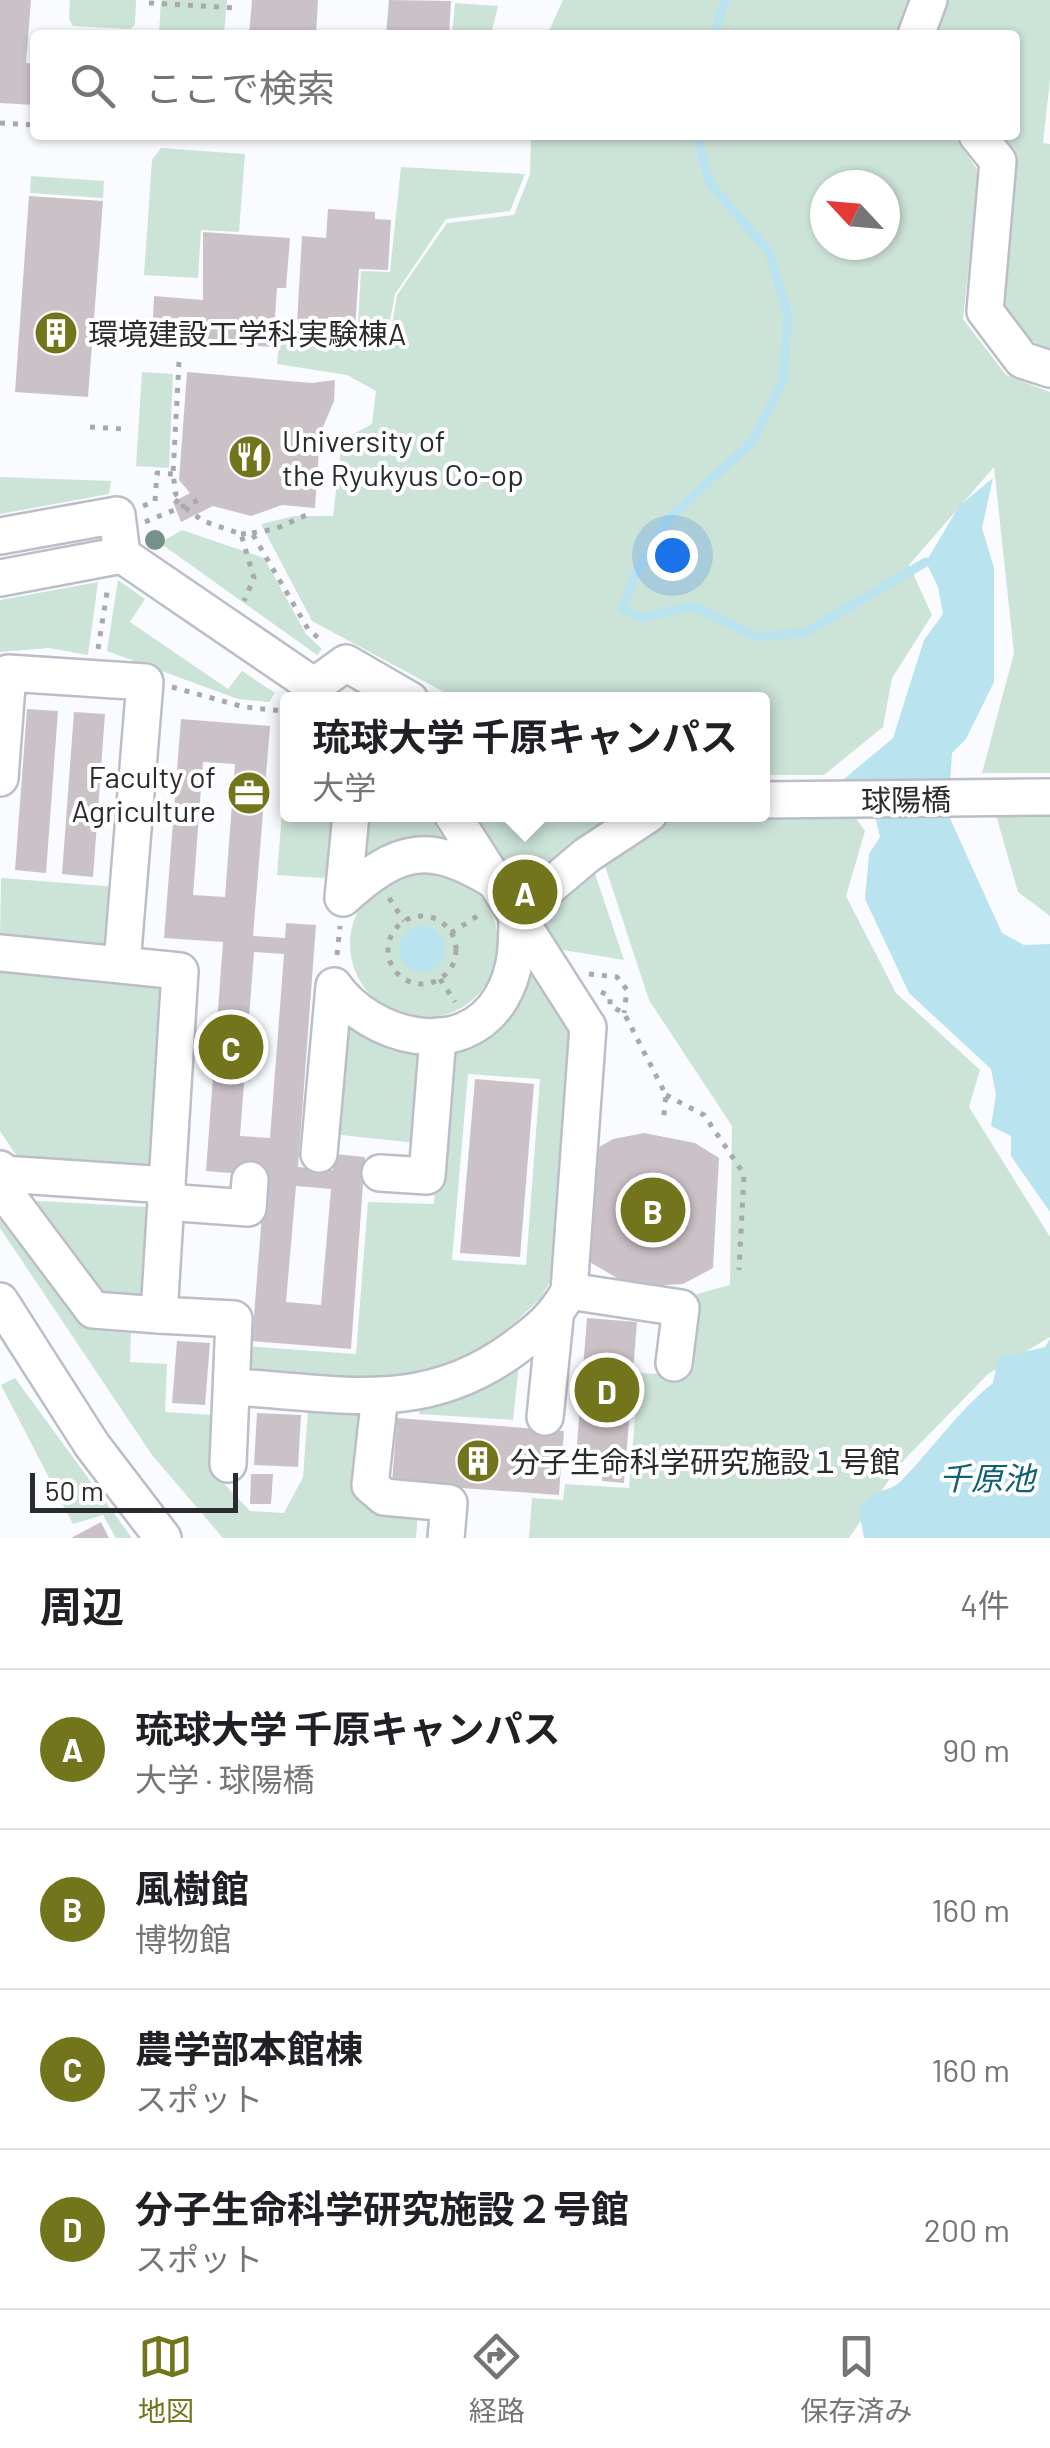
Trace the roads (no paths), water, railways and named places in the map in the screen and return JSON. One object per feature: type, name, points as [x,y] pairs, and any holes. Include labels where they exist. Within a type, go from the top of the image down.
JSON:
[{"type":"street","points":[[918,30],[930,0]]},
{"type":"street","points":[[981,140],[998,161],[984,311],[1022,360],[1050,369]]},
{"type":"street","points":[[0,536],[117,515],[116,564]]},
{"type":"street","points":[[0,578],[116,564],[311,684],[346,663],[396,692]]},
{"type":"street","points":[[0,778],[8,673],[144,682],[122,964]]},
{"type":"street","name":"球陽橋","points":[[770,800],[1050,797]]},
{"type":"street","points":[[350,822],[343,898],[372,871],[402,855],[434,854],[465,864],[495,882]]},
{"type":"street","points":[[457,822],[588,1028],[562,1305],[545,1417]]},
{"type":"street","points":[[517,914],[588,855],[637,822]]},
{"type":"street","points":[[318,1154],[334,986],[348,1006],[378,1026],[402,1035],[438,1036],[470,1026],[500,1000],[518,958],[517,914]]},
{"type":"street","points":[[0,954],[180,971],[159,1315]]},
{"type":"street","points":[[380,1173],[427,1176],[438,1036]]},
{"type":"street","points":[[228,1464],[234,1319],[93,1310],[3,1190],[2,1172],[248,1208],[250,1180]]},
{"type":"street","points":[[0,1302],[92,1444],[163,1538]]},
{"type":"street","points":[[233,1387],[418,1394],[475,1375],[562,1305],[681,1308],[674,1362]]},
{"type":"street","points":[[380,1395],[370,1485],[384,1497],[449,1503],[446,1538]]},
{"type":"water","points":[[993,478],[982,528],[994,568],[994,682],[966,739],[952,753],[948,814],[1002,933],[1024,945],[1050,944],[1050,1212],[1011,1156],[1011,1136],[991,1126],[996,1095],[991,1069],[909,993],[865,899],[869,854],[880,837],[876,820],[832,789],[893,738],[924,640],[943,614],[938,587],[926,562],[959,506]]},
{"type":"water","points":[[422,926],[438,933],[445,949],[438,965],[422,972],[406,965],[399,949],[406,933]]},
{"type":"water","name":"千原池","points":[[1050,1339],[1050,1538],[864,1538],[859,1511],[872,1496],[902,1480],[993,1383],[998,1358],[1045,1347]]},
{"type":"waterway","points":[[716,30],[725,0]]},
{"type":"waterway","points":[[698,140],[709,182],[769,252],[788,316],[783,381],[752,442],[669,518],[635,574],[623,608],[642,618],[693,606],[756,637],[804,633],[926,562]]},
{"type":"place","name":"環境建設工学科実験棟A","points":[[56,333]]},
{"type":"place","name":"University of the Ryukyus Co-op","points":[[250,457]]},
{"type":"place","name":"Faculty of Agriculture","points":[[249,793]]},
{"type":"place","name":"琉球大学 千原キャンパス","points":[[525,892]]},
{"type":"place","name":"農学部本館棟","points":[[231,1047]]},
{"type":"place","name":"風樹館","points":[[653,1210]]},
{"type":"place","name":"分子生命科学研究施設２号館","points":[[607,1390]]},
{"type":"place","name":"分子生命科学研究施設１号館","points":[[478,1461]]}]
